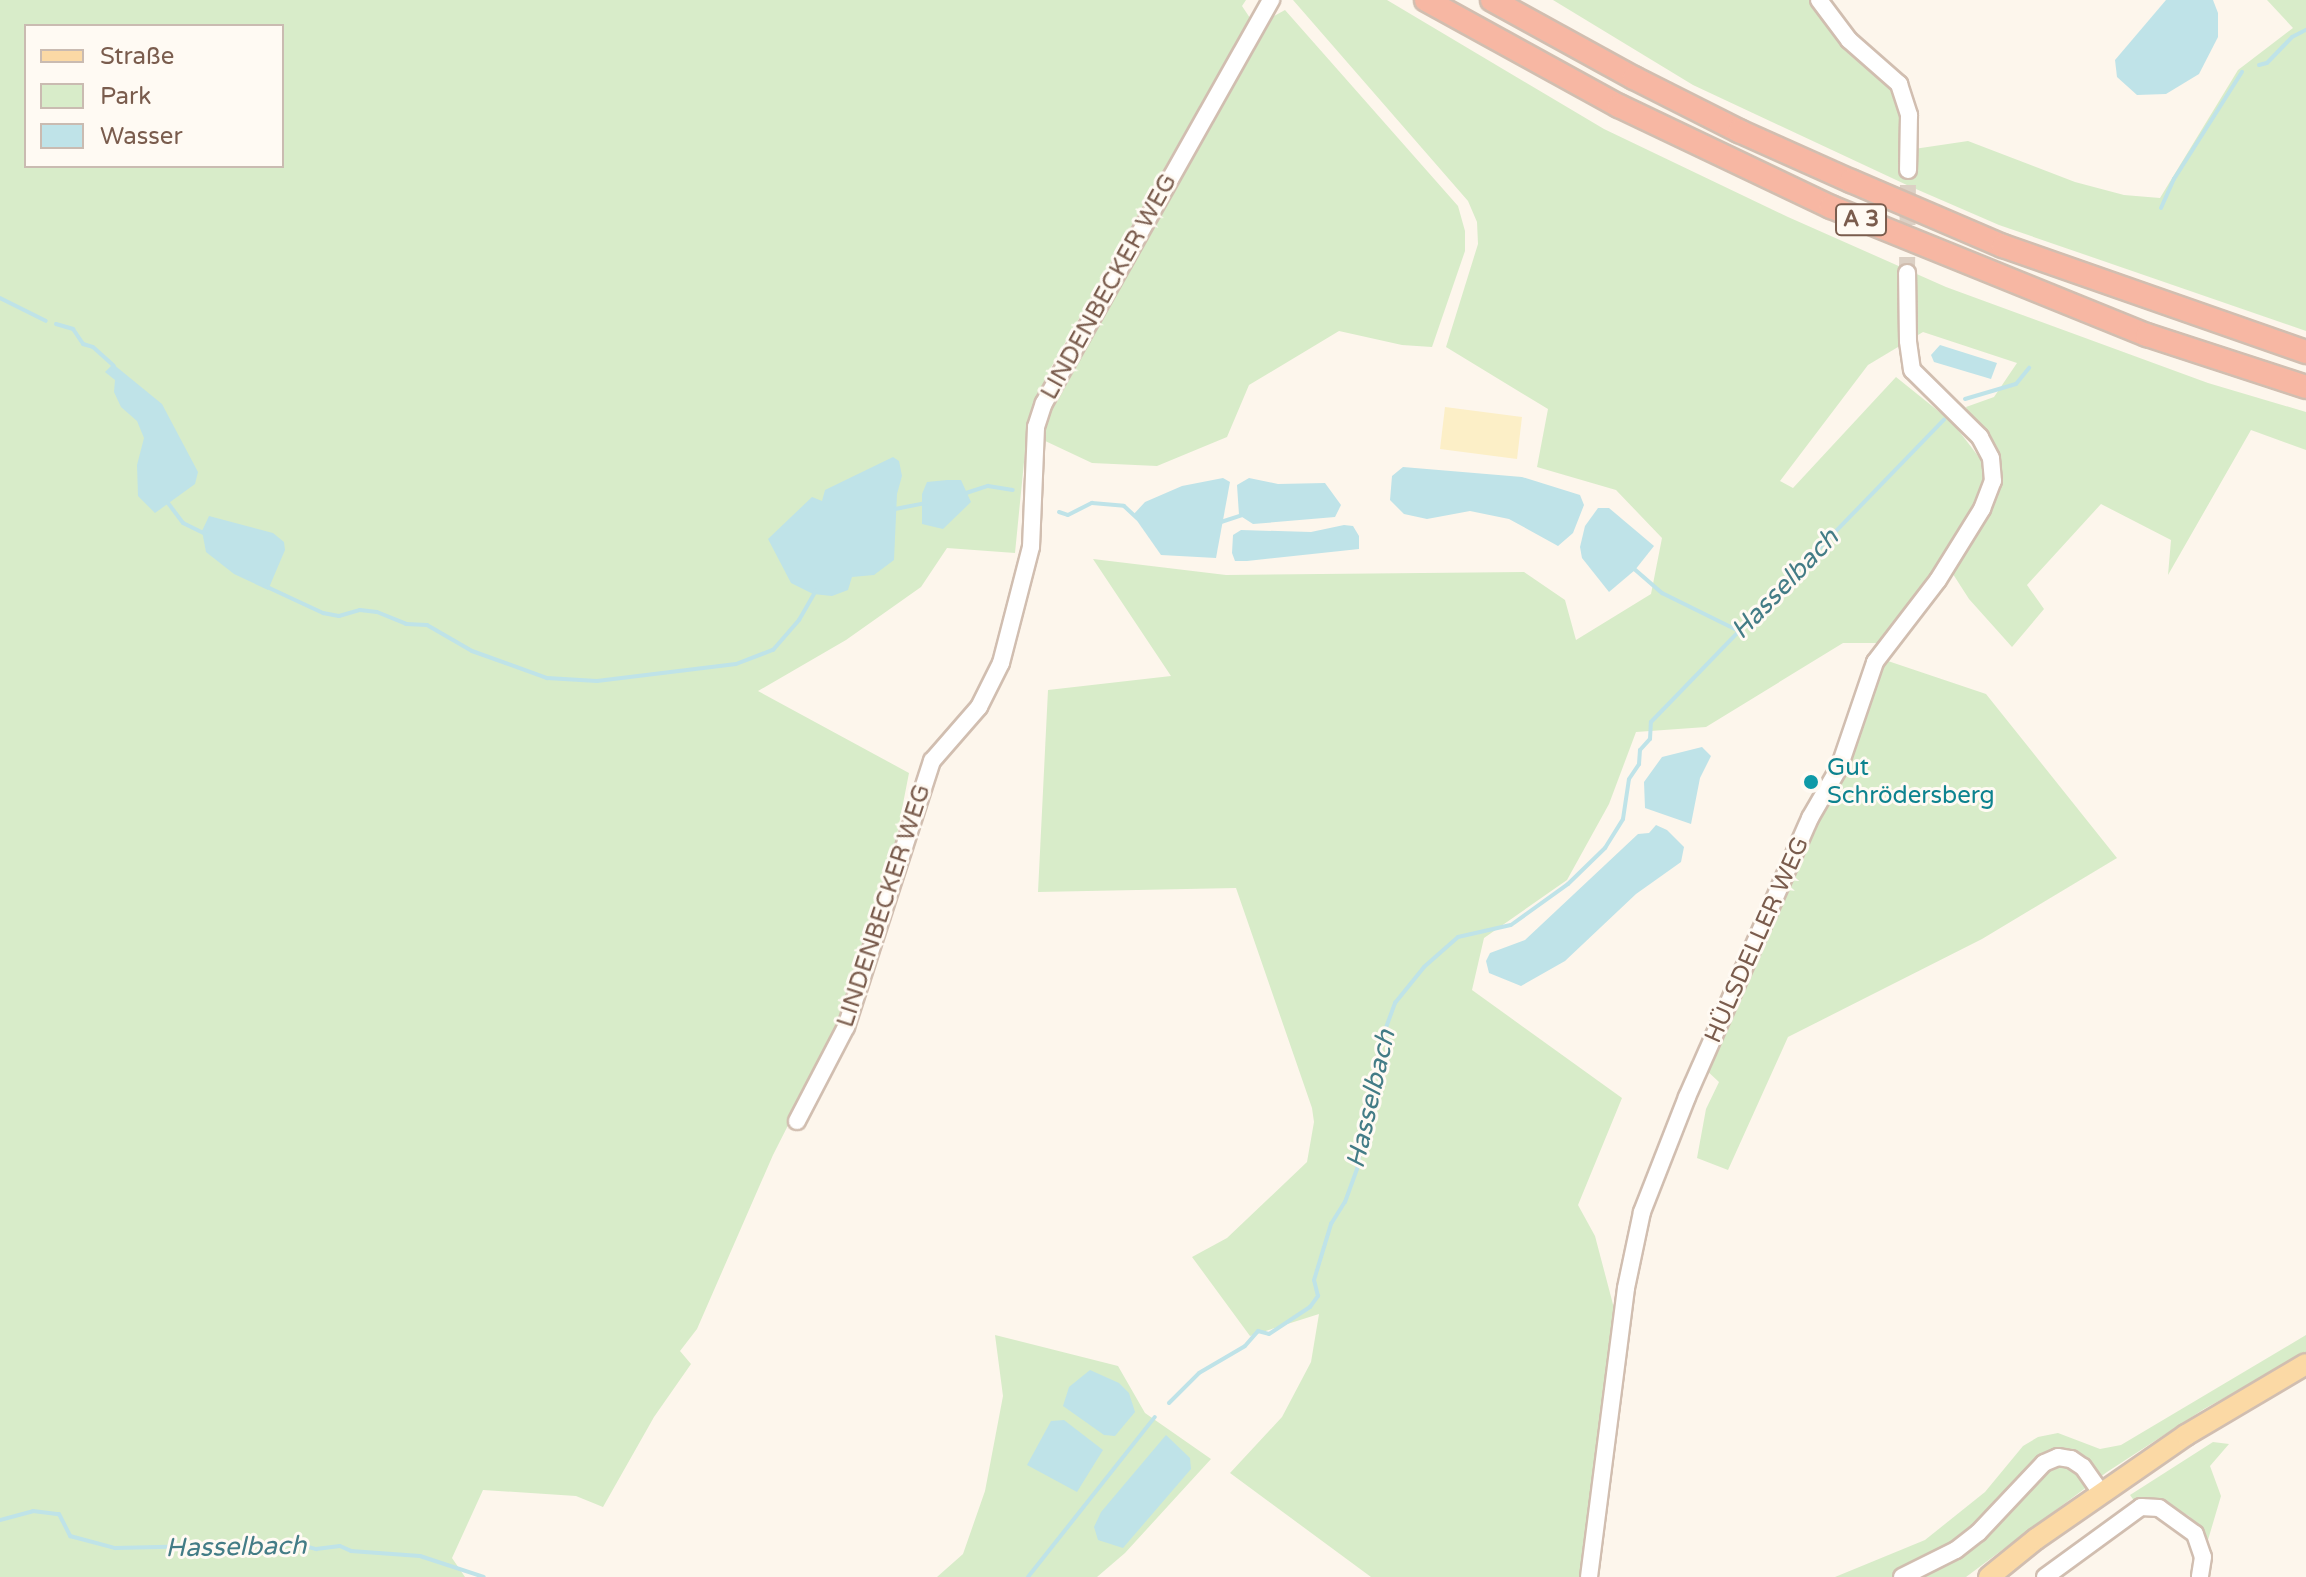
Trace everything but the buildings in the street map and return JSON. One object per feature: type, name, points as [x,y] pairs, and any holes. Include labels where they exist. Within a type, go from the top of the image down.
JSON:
[{"type":"highway","name":"A 3","points":[[1426,0],[1619,106],[1873,226],[2147,335],[2306,387]]},
{"type":"highway","name":"A 3","points":[[1492,0],[1686,105],[1851,181],[2003,246],[2306,352]]},
{"type":"main road","points":[[1989,1577],[2101,1493],[2186,1435],[2306,1364]]},
{"type":"street","name":"LINDENBECKER WEG","points":[[797,1121],[846,1027],[932,761],[979,707],[1001,663],[1031,547],[1036,427],[1044,403],[1271,0]]},
{"type":"street","points":[[1819,0],[1849,40],[1899,84],[1909,115],[1908,170]]},
{"type":"street","name":"HÜLSDELLER WEG","points":[[1589,1577],[1626,1288],[1642,1212],[1687,1097],[1810,818],[1839,768],[1875,662],[1945,569],[1982,509],[1993,481],[1991,458],[1980,437],[1912,370],[1908,341],[1907,273]]},
{"type":"street","points":[[1902,1577],[1932,1563],[1978,1533],[2010,1501],[2030,1474],[2058,1457],[2083,1467],[2101,1493]]},
{"type":"street","points":[[2045,1577],[2141,1507],[2159,1508],[2195,1534],[2203,1557],[2200,1577]]},
{"type":"green space","points":[[0,0],[1246,0],[1242,6],[1250,18],[1049,371],[1027,432],[1015,553],[947,548],[921,587],[846,640],[758,691],[909,773],[885,896],[844,1015],[773,1155],[697,1329],[680,1351],[691,1364],[654,1417],[603,1507],[576,1496],[483,1490],[452,1558],[465,1577],[0,1577]]},
{"type":"green space","points":[[1293,0],[1387,0],[1604,129],[1788,217],[1946,287],[2208,383],[2306,412],[2306,450],[2251,430],[2168,575],[2171,540],[2101,504],[2027,585],[2044,609],[2012,647],[1969,599],[1951,571],[1997,490],[1966,407],[1994,397],[2017,363],[1923,332],[1868,365],[1780,481],[1793,488],[1896,377],[1952,422],[1985,465],[1982,496],[1930,582],[1882,643],[1843,643],[1706,727],[1636,732],[1609,804],[1567,880],[1484,938],[1472,990],[1622,1098],[1578,1205],[1595,1236],[1615,1312],[1583,1577],[1371,1577],[1230,1473],[1282,1417],[1311,1362],[1319,1314],[1250,1336],[1192,1257],[1227,1238],[1307,1162],[1314,1122],[1312,1108],[1236,888],[1038,892],[1048,690],[1171,676],[1093,559],[1226,575],[1524,572],[1565,600],[1576,640],[1651,594],[1662,538],[1616,490],[1537,467],[1548,409],[1446,347],[1478,244],[1477,222],[1468,201]]},
{"type":"green space","points":[[1553,0],[1812,0],[1896,91],[1914,149],[1968,141],[2075,182],[2124,195],[2160,198],[2238,70],[2293,28],[2267,0],[2306,0],[2306,331],[1999,225],[1909,186],[1693,85]]},
{"type":"green space","points":[[1285,10],[1458,206],[1465,231],[1465,251],[1432,347],[1402,345],[1339,331],[1249,385],[1227,437],[1157,466],[1092,463],[1041,439],[1061,377],[1267,20]]},
{"type":"green space","points":[[1882,659],[1986,694],[2117,858],[1982,939],[1788,1037],[1728,1170],[1697,1158],[1706,1109],[1719,1082],[1705,1069]]},
{"type":"green space","points":[[995,1335],[1118,1366],[1145,1413],[1211,1459],[1125,1553],[1097,1577],[937,1577],[963,1554],[985,1491],[1003,1396]]},
{"type":"green space","points":[[2306,1335],[2306,1353],[2204,1409],[2107,1472],[1966,1577],[1835,1577],[1925,1540],[1985,1492],[2023,1446],[2038,1437],[2058,1433],[2100,1449],[2121,1445]]},
{"type":"green space","points":[[2213,1442],[2229,1444],[2210,1466],[2221,1496],[2208,1540],[2189,1516],[2165,1503],[2135,1502],[2130,1495]]},
{"type":"sand","points":[[1445,407],[1522,417],[1517,459],[1440,449]]},
{"type":"water","points":[[2166,0],[2213,0],[2218,13],[2218,37],[2199,74],[2166,94],[2137,95],[2117,77],[2115,60]]},
{"type":"water","points":[[1940,345],[1997,363],[1991,379],[1934,362],[1931,355]]},
{"type":"water","points":[[113,364],[162,404],[198,472],[195,484],[155,513],[138,496],[137,465],[144,438],[137,421],[121,407],[114,392],[115,380],[105,372]]},
{"type":"water","points":[[893,457],[899,461],[902,476],[897,494],[894,560],[874,575],[852,577],[848,590],[832,596],[813,594],[791,583],[768,539],[812,497],[822,501],[825,490]]},
{"type":"water","points":[[1403,467],[1522,477],[1580,495],[1584,505],[1573,533],[1558,546],[1509,519],[1470,511],[1427,519],[1404,514],[1390,500],[1392,476]]},
{"type":"water","points":[[1223,478],[1230,482],[1216,558],[1161,555],[1133,515],[1145,502],[1182,486]]},
{"type":"water","points":[[1249,478],[1278,484],[1325,483],[1341,505],[1335,517],[1253,524],[1239,515],[1237,485]]},
{"type":"water","points":[[961,480],[971,502],[943,529],[922,524],[922,494],[927,482]]},
{"type":"water","points":[[1598,508],[1609,508],[1654,546],[1635,570],[1609,592],[1582,558],[1580,547],[1585,526]]},
{"type":"water","points":[[209,516],[273,533],[284,542],[285,550],[268,590],[234,574],[206,552],[202,531]]},
{"type":"water","points":[[1353,526],[1359,536],[1359,549],[1247,561],[1235,561],[1232,553],[1233,535],[1241,530],[1311,532]]},
{"type":"water","points":[[1702,747],[1711,756],[1700,778],[1691,824],[1645,808],[1644,782],[1662,757]]},
{"type":"water","points":[[1656,825],[1667,830],[1684,847],[1681,862],[1636,894],[1565,961],[1521,986],[1489,973],[1486,961],[1490,953],[1525,940],[1638,834],[1649,833]]},
{"type":"water","points":[[1090,1370],[1119,1383],[1129,1393],[1135,1412],[1115,1436],[1104,1435],[1063,1406],[1069,1387]]},
{"type":"water","points":[[1064,1420],[1103,1450],[1077,1492],[1027,1465],[1051,1421]]},
{"type":"water","points":[[1166,1435],[1190,1458],[1191,1469],[1123,1548],[1098,1540],[1094,1527],[1101,1512]]},
{"type":"waterway","name":"Hasselbach","points":[[2259,65],[2267,63],[2292,37],[2306,30]]},
{"type":"waterway","name":"Hasselbach","points":[[2161,208],[2174,179],[2242,72]]},
{"type":"waterway","points":[[0,298],[46,321]]},
{"type":"waterway","points":[[56,324],[73,329],[83,344],[93,347],[114,366]]},
{"type":"waterway","name":"Hasselbach","points":[[1965,399],[2016,384],[2029,368]]},
{"type":"waterway","name":"Hasselbach","points":[[1169,1403],[1199,1373],[1245,1346],[1258,1331],[1269,1334],[1310,1307],[1318,1296],[1314,1280],[1331,1224],[1345,1202],[1357,1169],[1380,1044],[1395,1003],[1424,967],[1458,937],[1511,925],[1568,884],[1605,848],[1623,819],[1629,779],[1639,764],[1640,750],[1650,739],[1651,722],[1944,420]]},
{"type":"waterway","points":[[966,493],[988,486],[1013,490]]},
{"type":"waterway","points":[[168,503],[183,523],[206,534]]},
{"type":"waterway","points":[[895,509],[926,503]]},
{"type":"waterway","points":[[1059,512],[1068,515],[1092,503],[1124,506],[1137,518]]},
{"type":"waterway","points":[[1221,522],[1243,515]]},
{"type":"waterway","points":[[1632,567],[1662,593],[1737,630]]},
{"type":"waterway","points":[[265,586],[323,613],[339,616],[360,610],[377,612],[406,624],[427,625],[472,651],[547,678],[597,681],[736,664],[773,650],[799,620],[816,590]]},
{"type":"waterway","name":"Hasselbach","points":[[1028,1577],[1155,1417]]},
{"type":"waterway","name":"Hasselbach","points":[[0,1520],[33,1511],[59,1514],[70,1536],[115,1548],[297,1544],[316,1549],[340,1546],[351,1551],[420,1556],[484,1577]]},
{"type":"tunnel","points":[[1907,273],[1908,170]]},
{"type":"place","name":"Gut Schrödersberg","points":[[1811,782]]}]
